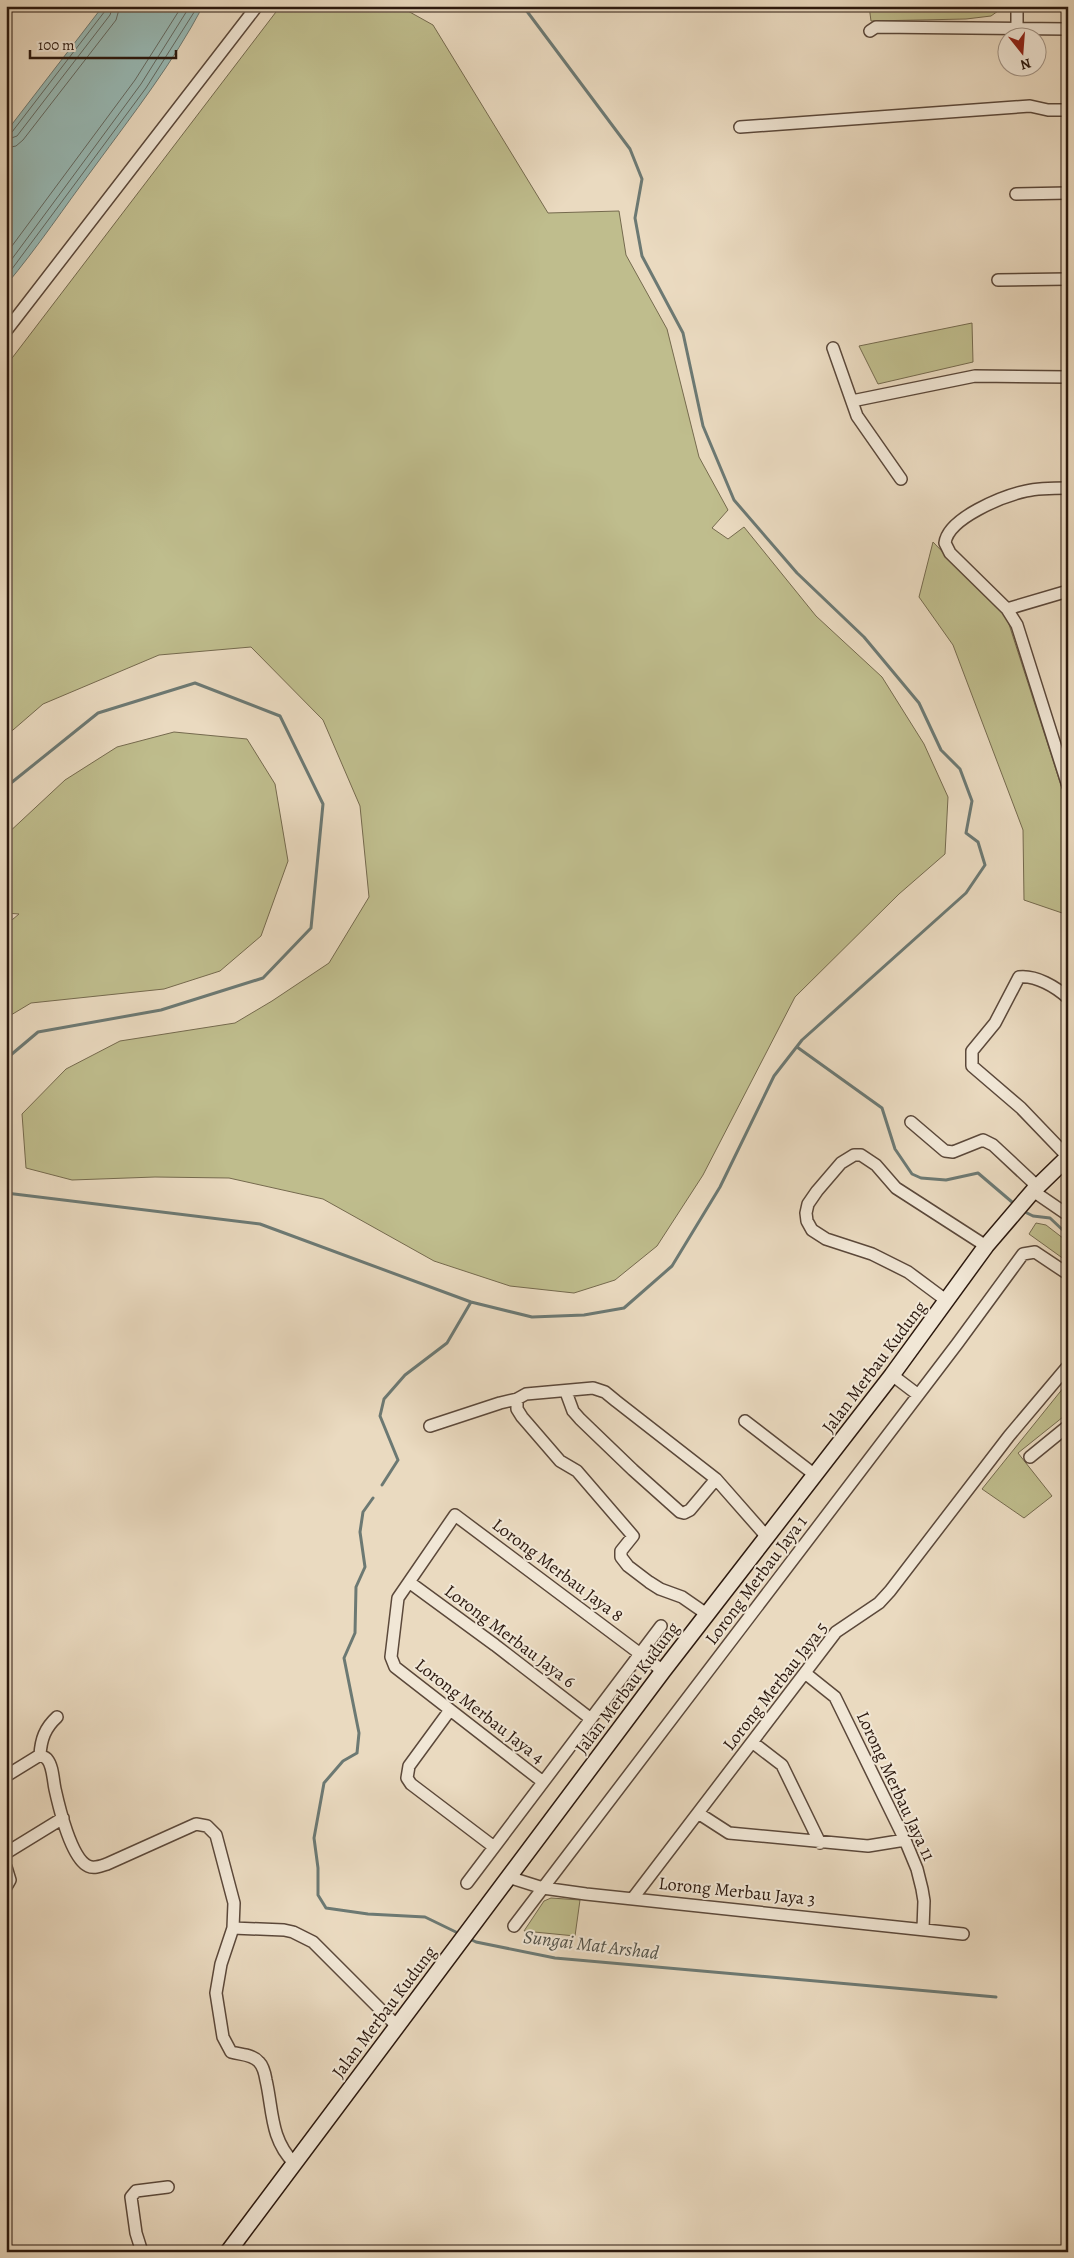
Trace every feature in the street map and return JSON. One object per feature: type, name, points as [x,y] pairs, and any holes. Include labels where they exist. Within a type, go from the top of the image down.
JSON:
[{"type":"main road","name":"Jalan Merbau Kudung","points":[[228,2252],[663,1671],[892,1375],[986,1246],[1035,1189],[1068,1157]]},
{"type":"street","points":[[6,331],[257,6]]},
{"type":"street","points":[[1017,6],[1017,28]]},
{"type":"street","points":[[870,31],[876,27],[996,29]]},
{"type":"street","points":[[1046,29],[1068,29]]},
{"type":"street","points":[[740,127],[1030,106],[1048,110],[1068,110]]},
{"type":"street","points":[[1016,194],[1068,193]]},
{"type":"street","points":[[998,280],[1068,279]]},
{"type":"street","points":[[834,348],[857,416],[900,479]]},
{"type":"street","points":[[852,401],[975,376],[1068,377]]},
{"type":"street","points":[[1068,488],[1026,491],[991,502],[954,526],[949,531],[945,543],[950,553],[1007,609],[1017,625],[1068,786]]},
{"type":"street","points":[[1007,609],[1055,593],[1068,591]]},
{"type":"street","points":[[1068,998],[1058,989],[1028,976],[1019,977],[995,1023],[972,1051],[971,1057],[972,1066],[1021,1108],[1068,1157]]},
{"type":"street","points":[[911,1122],[945,1151],[953,1152],[983,1140],[993,1145],[1035,1189],[1068,1215]]},
{"type":"street","points":[[947,1301],[908,1272],[872,1254],[826,1240],[812,1230],[807,1221],[808,1204],[841,1163],[854,1155],[861,1155],[876,1165],[896,1188],[986,1246]]},
{"type":"street","name":"Lorong Merbau Jaya 1","points":[[514,1926],[1022,1254],[1036,1252],[1068,1274]]},
{"type":"street","name":"Lorong Merbau Jaya 5","points":[[633,1898],[836,1632],[879,1602],[890,1591],[1009,1436],[1068,1366]]},
{"type":"street","points":[[892,1375],[917,1394]]},
{"type":"street","points":[[430,1426],[517,1399],[526,1394],[566,1392],[593,1388],[605,1392],[716,1479],[767,1537]]},
{"type":"street","points":[[566,1392],[573,1410],[580,1418],[638,1475],[680,1512],[684,1513],[690,1510],[716,1479]]},
{"type":"street","points":[[517,1399],[518,1409],[522,1417],[536,1431],[548,1448],[560,1461],[577,1471],[633,1536],[621,1551],[621,1557],[628,1566],[660,1589],[682,1596],[708,1615]]},
{"type":"street","points":[[745,1420],[815,1475]]},
{"type":"street","points":[[1030,1457],[1068,1426]]},
{"type":"street","name":"Lorong Merbau Jaya 8","points":[[409,1582],[455,1515],[663,1671]]},
{"type":"street","name":"Lorong Merbau Jaya 4","points":[[409,1582],[398,1598],[396,1606],[391,1657],[395,1667],[543,1782]]},
{"type":"street","name":"Lorong Merbau Jaya 6","points":[[409,1582],[591,1719]]},
{"type":"street","points":[[467,1883],[661,1626]]},
{"type":"street","name":"Lorong Merbau Jaya 11","points":[[805,1673],[835,1697],[906,1840],[922,1889],[924,1901],[923,1929]]},
{"type":"street","points":[[450,1710],[409,1766],[407,1778],[411,1784],[494,1847]]},
{"type":"street","points":[[40,1755],[42,1736],[50,1724],[57,1718]]},
{"type":"street","points":[[752,1742],[782,1765],[820,1843]]},
{"type":"street","points":[[6,1776],[40,1755]]},
{"type":"street","points":[[40,1755],[47,1759],[51,1768],[63,1818],[78,1855],[87,1866],[97,1868],[130,1855],[196,1824],[207,1826],[216,1835],[234,1903],[233,1928],[221,1964],[216,1993],[224,2037],[231,2052],[251,2055],[261,2063],[274,2129],[283,2152],[294,2163]]},
{"type":"street","points":[[698,1813],[729,1833],[868,1846],[906,1840]]},
{"type":"street","points":[[6,1853],[63,1818]]},
{"type":"street","points":[[6,1867],[10,1880],[6,1887]]},
{"type":"street","name":"Lorong Merbau Jaya 3","points":[[508,1877],[543,1888],[963,1934]]},
{"type":"street","points":[[233,1928],[284,1930],[293,1932],[313,1942],[397,2026]]},
{"type":"street","points":[[142,2252],[136,2233],[131,2197],[136,2191],[168,2188]]},
{"type":"shaded area","points":[[283,6],[399,6],[433,25],[548,213],[619,211],[626,255],[667,329],[699,457],[728,510],[712,528],[728,539],[744,527],[816,616],[882,677],[924,744],[948,797],[945,854],[899,894],[795,997],[703,1175],[657,1246],[615,1280],[574,1293],[510,1286],[434,1261],[323,1199],[229,1178],[155,1177],[72,1180],[26,1168],[22,1114],[66,1069],[120,1041],[235,1023],[329,963],[369,897],[360,806],[323,720],[251,647],[159,655],[43,704],[6,736],[6,366],[279,8]]},
{"type":"shaded area","points":[[869,6],[1005,6],[991,16],[966,19],[871,21]]},
{"type":"shaded area","points":[[972,323],[973,362],[878,384],[859,346]]},
{"type":"shaded area","points":[[933,542],[1007,618],[1068,807],[1068,915],[1024,900],[1023,830],[953,645],[919,597]]},
{"type":"shaded area","points":[[174,732],[247,739],[275,784],[288,861],[261,936],[220,971],[164,989],[31,1003],[6,1018],[6,925],[19,914],[6,913],[6,835],[65,780],[117,747]]},
{"type":"shaded area","points":[[1036,1223],[1046,1225],[1068,1242],[1068,1262],[1029,1234]]},
{"type":"shaded area","points":[[1068,1382],[1068,1413],[1018,1453],[1052,1496],[1024,1518],[982,1489]]},
{"type":"shaded area","points":[[551,1898],[580,1900],[575,1936],[524,1931],[544,1901]]},
{"type":"water","points":[[103,6],[203,6],[179,48],[152,88],[6,285],[6,132]]},
{"type":"waterway","points":[[6,1193],[260,1224],[471,1302],[532,1317],[584,1315],[624,1308],[672,1266],[720,1187],[774,1076],[802,1040],[966,893],[985,865],[978,842],[966,833],[972,801],[960,769],[941,750],[919,703],[864,637],[797,573],[734,500],[703,426],[683,333],[642,256],[635,218],[642,179],[630,149],[523,6]]},
{"type":"waterway","points":[[6,787],[98,713],[195,683],[280,716],[323,804],[311,928],[263,978],[161,1010],[38,1032],[6,1059]]},
{"type":"waterway","points":[[797,1047],[882,1108],[895,1149],[912,1174],[921,1178],[946,1180],[978,1173],[1012,1202]]},
{"type":"waterway","points":[[1023,1211],[1033,1216],[1050,1218],[1068,1235]]},
{"type":"waterway","name":"Sungai Mat Arshad","points":[[382,1485],[398,1460],[380,1416],[384,1399],[405,1375],[447,1343],[471,1302]]},
{"type":"waterway","name":"Sungai Mat Arshad","points":[[373,1498],[363,1512],[360,1532],[365,1567],[356,1587],[355,1633],[344,1658],[359,1733],[357,1753],[343,1761],[324,1783],[314,1838],[318,1868],[318,1895],[326,1908],[368,1914],[425,1917],[460,1934]]},
{"type":"waterway","name":"Sungai Mat Arshad","points":[[468,1938],[476,1942],[555,1958],[996,1997]]}]
